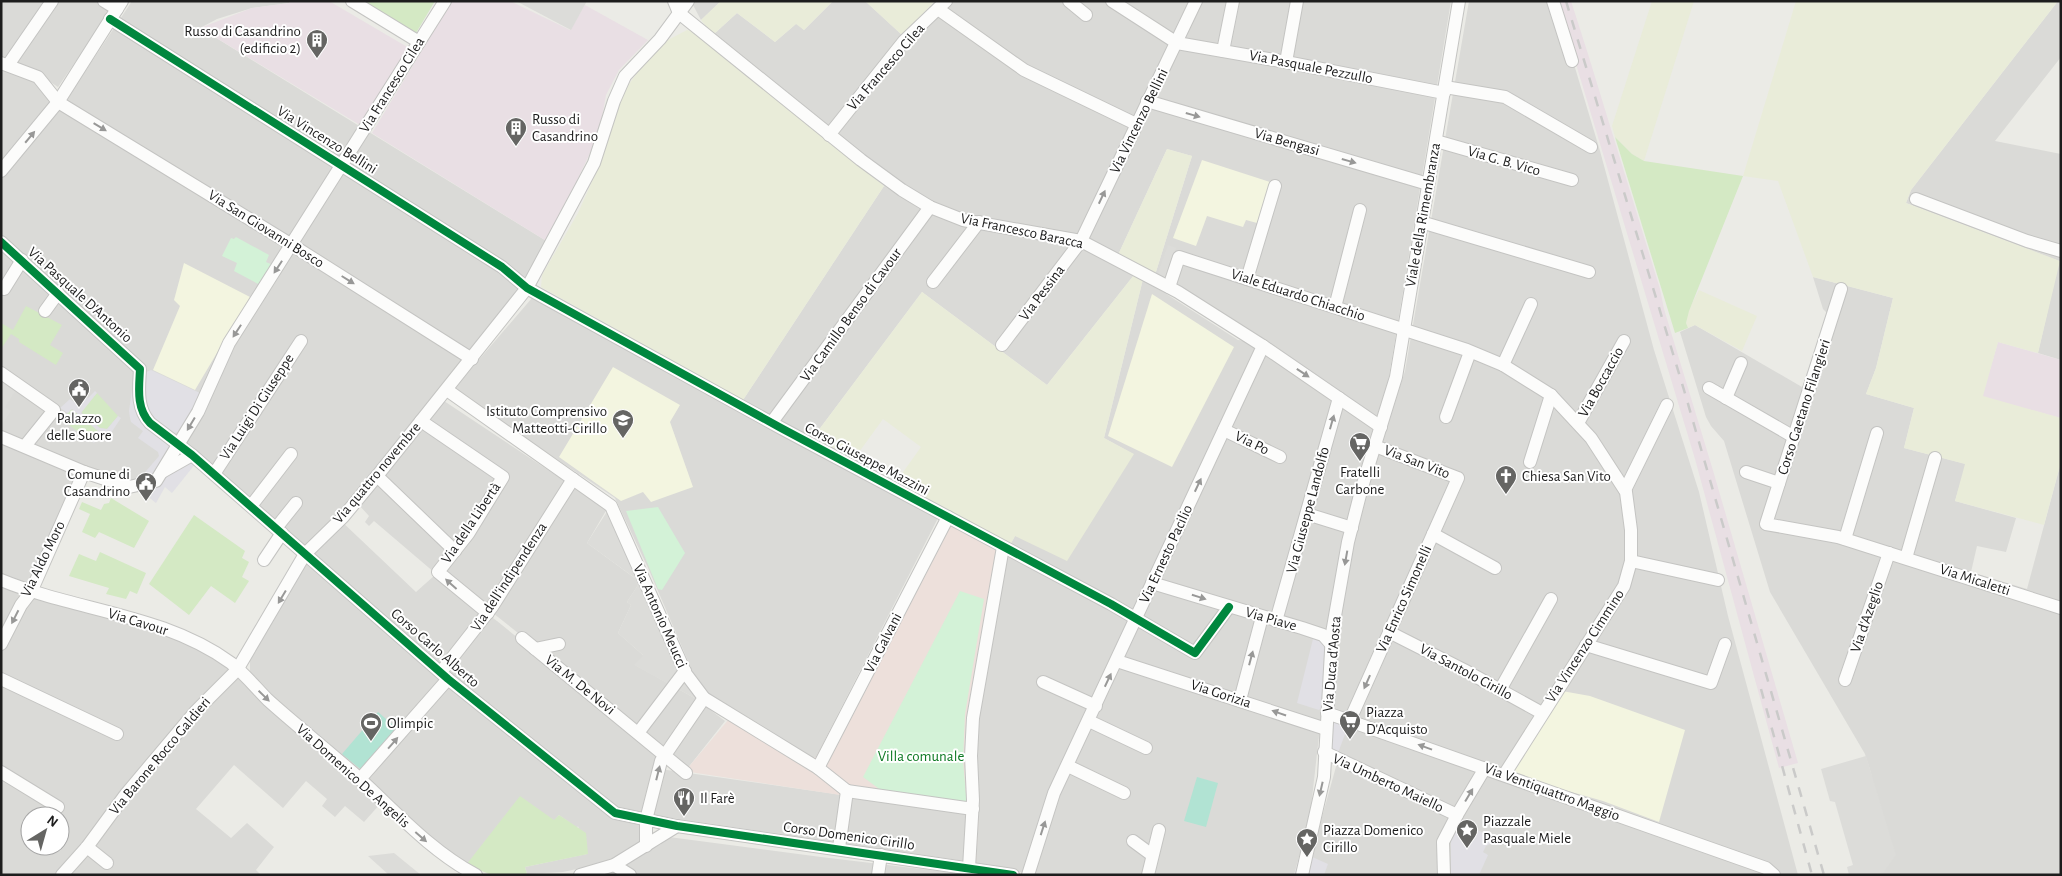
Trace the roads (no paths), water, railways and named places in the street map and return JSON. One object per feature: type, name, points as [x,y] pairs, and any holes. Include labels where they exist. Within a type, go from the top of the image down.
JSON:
[{"type":"street","points":[[52,1],[5,64],[38,78],[58,102]]},
{"type":"street","name":"Via Vincenzo Bellini","points":[[104,1],[342,165],[502,267],[527,288]]},
{"type":"street","points":[[352,1],[419,42]]},
{"type":"street","name":"Via Francesco Cilea","points":[[162,472],[198,412],[228,343],[292,245],[445,1]]},
{"type":"street","points":[[1069,1],[1086,15]]},
{"type":"street","points":[[1112,1],[1177,43]]},
{"type":"street","name":"Via Vincenzo Bellini","points":[[1081,241],[1196,1]]},
{"type":"street","points":[[1223,51],[1233,1]]},
{"type":"street","points":[[1286,62],[1298,1]]},
{"type":"street","name":"Viale della Rimembranza","points":[[1381,427],[1396,378],[1459,1]]},
{"type":"street","points":[[1553,1],[1572,61]]},
{"type":"street","name":"Via Francesco Baracca","points":[[683,4],[829,135],[902,190],[930,207],[963,220],[1081,241],[1169,287],[1263,346],[1381,427]]},
{"type":"street","name":"Via quattro novembre","points":[[237,670],[305,554],[343,517],[472,359],[527,288],[594,163],[614,101],[625,76],[660,39],[683,4]]},
{"type":"street","points":[[942,5],[1024,70],[1136,124]]},
{"type":"street","name":"Via Francesco Cilea","points":[[829,135],[904,41],[942,5]]},
{"type":"street","points":[[1,171],[58,102],[116,10]]},
{"type":"street","name":"Via Pasquale Pezzullo","points":[[1177,43],[1445,90],[1505,97],[1591,147]]},
{"type":"street","name":"Via Bengasi","points":[[1147,101],[1428,184]]},
{"type":"street","name":"Via San Giovanni Bosco","points":[[58,102],[292,245],[472,359]]},
{"type":"street","name":"Via G. B. Vico","points":[[1436,141],[1572,180]]},
{"type":"street","points":[[1247,279],[1275,186]]},
{"type":"street","points":[[1916,199],[2027,241],[2061,250]]},
{"type":"street","name":"Via Camillo Benso di Cavour","points":[[772,422],[930,207]]},
{"type":"street","points":[[1335,307],[1360,210]]},
{"type":"street","points":[[933,282],[979,222]]},
{"type":"street","points":[[1421,222],[1589,272]]},
{"type":"street","name":"Via Pessina","points":[[1002,345],[1081,241]]},
{"type":"street","name":"Via Pasquale D'Antonio","points":[[1,242],[140,369]]},
{"type":"street","name":"Viale Eduardo Chiacchio","points":[[1169,287],[1178,256],[1404,330]]},
{"type":"street","points":[[4,289],[22,260]]},
{"type":"street","name":"Corso Giuseppe Mazzini","points":[[527,288],[1195,653],[1230,606]]},
{"type":"street","name":"Corso Gaetano Filangieri","points":[[1766,524],[1841,289]]},
{"type":"street","points":[[45,310],[58,293]]},
{"type":"street","points":[[1503,365],[1531,304]]},
{"type":"street","name":"Via Vincenzo Cimmino","points":[[1404,330],[1503,365],[1552,395],[1578,423],[1625,490],[1631,530],[1631,561],[1624,586],[1504,775]]},
{"type":"street","name":"Via Luigi Di Giuseppe","points":[[214,474],[300,341]]},
{"type":"street","name":"Via Boccaccio","points":[[1578,423],[1624,341]]},
{"type":"street","name":"Via Ernesto Pacilio","points":[[1028,875],[1054,793],[1117,662],[1263,346]]},
{"type":"street","points":[[1446,417],[1470,352]]},
{"type":"street","points":[[1726,398],[1741,363]]},
{"type":"street","name":"Corso Carlo Alberto","points":[[140,369],[139,400],[144,417],[252,506],[445,675],[606,808],[623,816],[679,826]]},
{"type":"street","points":[[1,373],[54,410],[25,446]]},
{"type":"street","points":[[1709,388],[1794,437]]},
{"type":"street","name":"Via Antonio Meucci","points":[[447,390],[611,506],[685,670],[704,698],[818,768],[847,791]]},
{"type":"street","points":[[1530,462],[1552,395]]},
{"type":"street","name":"Via Giuseppe Landolfo","points":[[1276,621],[1339,398]]},
{"type":"street","points":[[1625,490],[1668,405]]},
{"type":"street","name":"Via della Libertà","points":[[422,421],[503,477],[455,551],[438,572],[488,613]]},
{"type":"street","name":"Via Duca d'Aosta","points":[[1302,875],[1324,777],[1330,642],[1352,528],[1381,427]]},
{"type":"street","name":"Via Po","points":[[1224,430],[1280,457]]},
{"type":"street","points":[[1845,539],[1877,434]]},
{"type":"street","points":[[1,437],[84,472],[129,487],[156,481],[162,472],[192,455]]},
{"type":"street","name":"Via San Vito","points":[[1375,446],[1458,478]]},
{"type":"street","points":[[252,506],[291,454]]},
{"type":"street","points":[[1906,558],[1935,458]]},
{"type":"street","name":"Via Aldo Moro","points":[[1,644],[21,605],[31,592],[84,472]]},
{"type":"street","points":[[1746,472],[1779,483]]},
{"type":"street","points":[[377,476],[455,551]]},
{"type":"street","name":"Via Enrico Simonelli","points":[[1350,720],[1458,478]]},
{"type":"street","name":"Via dell'indipendenza","points":[[360,779],[445,675],[488,613],[572,479]]},
{"type":"street","points":[[264,560],[296,503]]},
{"type":"street","points":[[1307,514],[1352,528]]},
{"type":"street","name":"Via Galvani","points":[[818,768],[948,517]]},
{"type":"street","name":"Via Micaletti","points":[[1766,524],[1845,539],[2061,608]]},
{"type":"street","points":[[1433,534],[1495,568]]},
{"type":"street","points":[[969,868],[973,809],[971,756],[973,718],[1003,547]]},
{"type":"street","name":"Via d'Azeglio","points":[[1845,680],[1889,553]]},
{"type":"street","points":[[1631,561],[1718,580]]},
{"type":"street","name":"Via Cavour","points":[[1,580],[31,592],[146,623],[179,634],[198,642],[237,670]]},
{"type":"street","name":"Via Piave","points":[[1152,584],[1323,635],[1330,642]]},
{"type":"street","points":[[1500,690],[1551,599]]},
{"type":"street","points":[[1240,700],[1262,617]]},
{"type":"street","name":"Via Santolo Cirillo","points":[[1389,632],[1542,713]]},
{"type":"street","name":"Via M. De Novi","points":[[522,638],[665,755]]},
{"type":"street","points":[[535,648],[559,644]]},
{"type":"street","points":[[1586,645],[1711,683],[1725,644]]},
{"type":"street","name":"Via Gorizia","points":[[1117,662],[1326,729]]},
{"type":"street","name":"Via Domenico De Angelis","points":[[237,670],[430,844],[476,875]]},
{"type":"street","name":"Via Barone Rocco Galdieri","points":[[62,875],[87,846],[126,794],[189,719],[237,670]]},
{"type":"street","points":[[638,733],[685,670]]},
{"type":"street","points":[[1,679],[117,734]]},
{"type":"street","points":[[1043,682],[1096,706]]},
{"type":"street","points":[[646,846],[646,820],[661,761],[704,698]]},
{"type":"street","name":"Via Ventiquattro Maggio","points":[[1328,712],[1766,868],[1774,875]]},
{"type":"street","points":[[1089,721],[1146,748]]},
{"type":"street","name":"Via Umberto Maiello","points":[[1324,752],[1457,815],[1485,768]]},
{"type":"street","points":[[665,755],[686,773]]},
{"type":"street","points":[[1068,766],[1124,792]]},
{"type":"street","points":[[1,772],[56,806]]},
{"type":"street","points":[[840,848],[847,791],[973,809]]},
{"type":"street","points":[[1444,875],[1443,842],[1457,815]]},
{"type":"street","points":[[580,875],[614,865],[679,826]]},
{"type":"street","name":"Corso Domenico Cirillo","points":[[679,826],[840,848],[1013,875]]},
{"type":"street","points":[[1148,875],[1159,830]]},
{"type":"street","points":[[1133,841],[1152,855]]},
{"type":"street","points":[[87,846],[107,863]]},
{"type":"street","points":[[878,875],[881,855]]},
{"type":"street","points":[[614,865],[630,875]]},
{"type":"railway","points":[[1566,1],[1684,390],[1824,875]]},
{"type":"railway","points":[[1761,689],[1812,875]]},
{"type":"place","name":"Russo di Casandrino (edificio 2)","points":[[317,59]]},
{"type":"place","name":"Russo di Casandrino","points":[[516,147]]},
{"type":"place","name":"Palazzo delle Suore","points":[[79,408]]},
{"type":"place","name":"Istituto Comprensivo Matteotti-Cirillo","points":[[623,439]]},
{"type":"place","name":"Fratelli Carbone","points":[[1360,462]]},
{"type":"place","name":"Chiesa San Vito","points":[[1506,495]]},
{"type":"place","name":"Comune di Casandrino","points":[[146,502]]},
{"type":"place","name":"Piazza D'Acquisto","points":[[1350,740]]},
{"type":"place","name":"Olimpic","points":[[371,742]]},
{"type":"place","name":"Il Farè","points":[[684,817]]},
{"type":"place","name":"Piazzale Pasquale Miele","points":[[1467,849]]},
{"type":"place","name":"Piazza Domenico Cirillo","points":[[1307,858]]},
{"type":"park label","name":"Villa comunale","points":[[921,756]]}]
